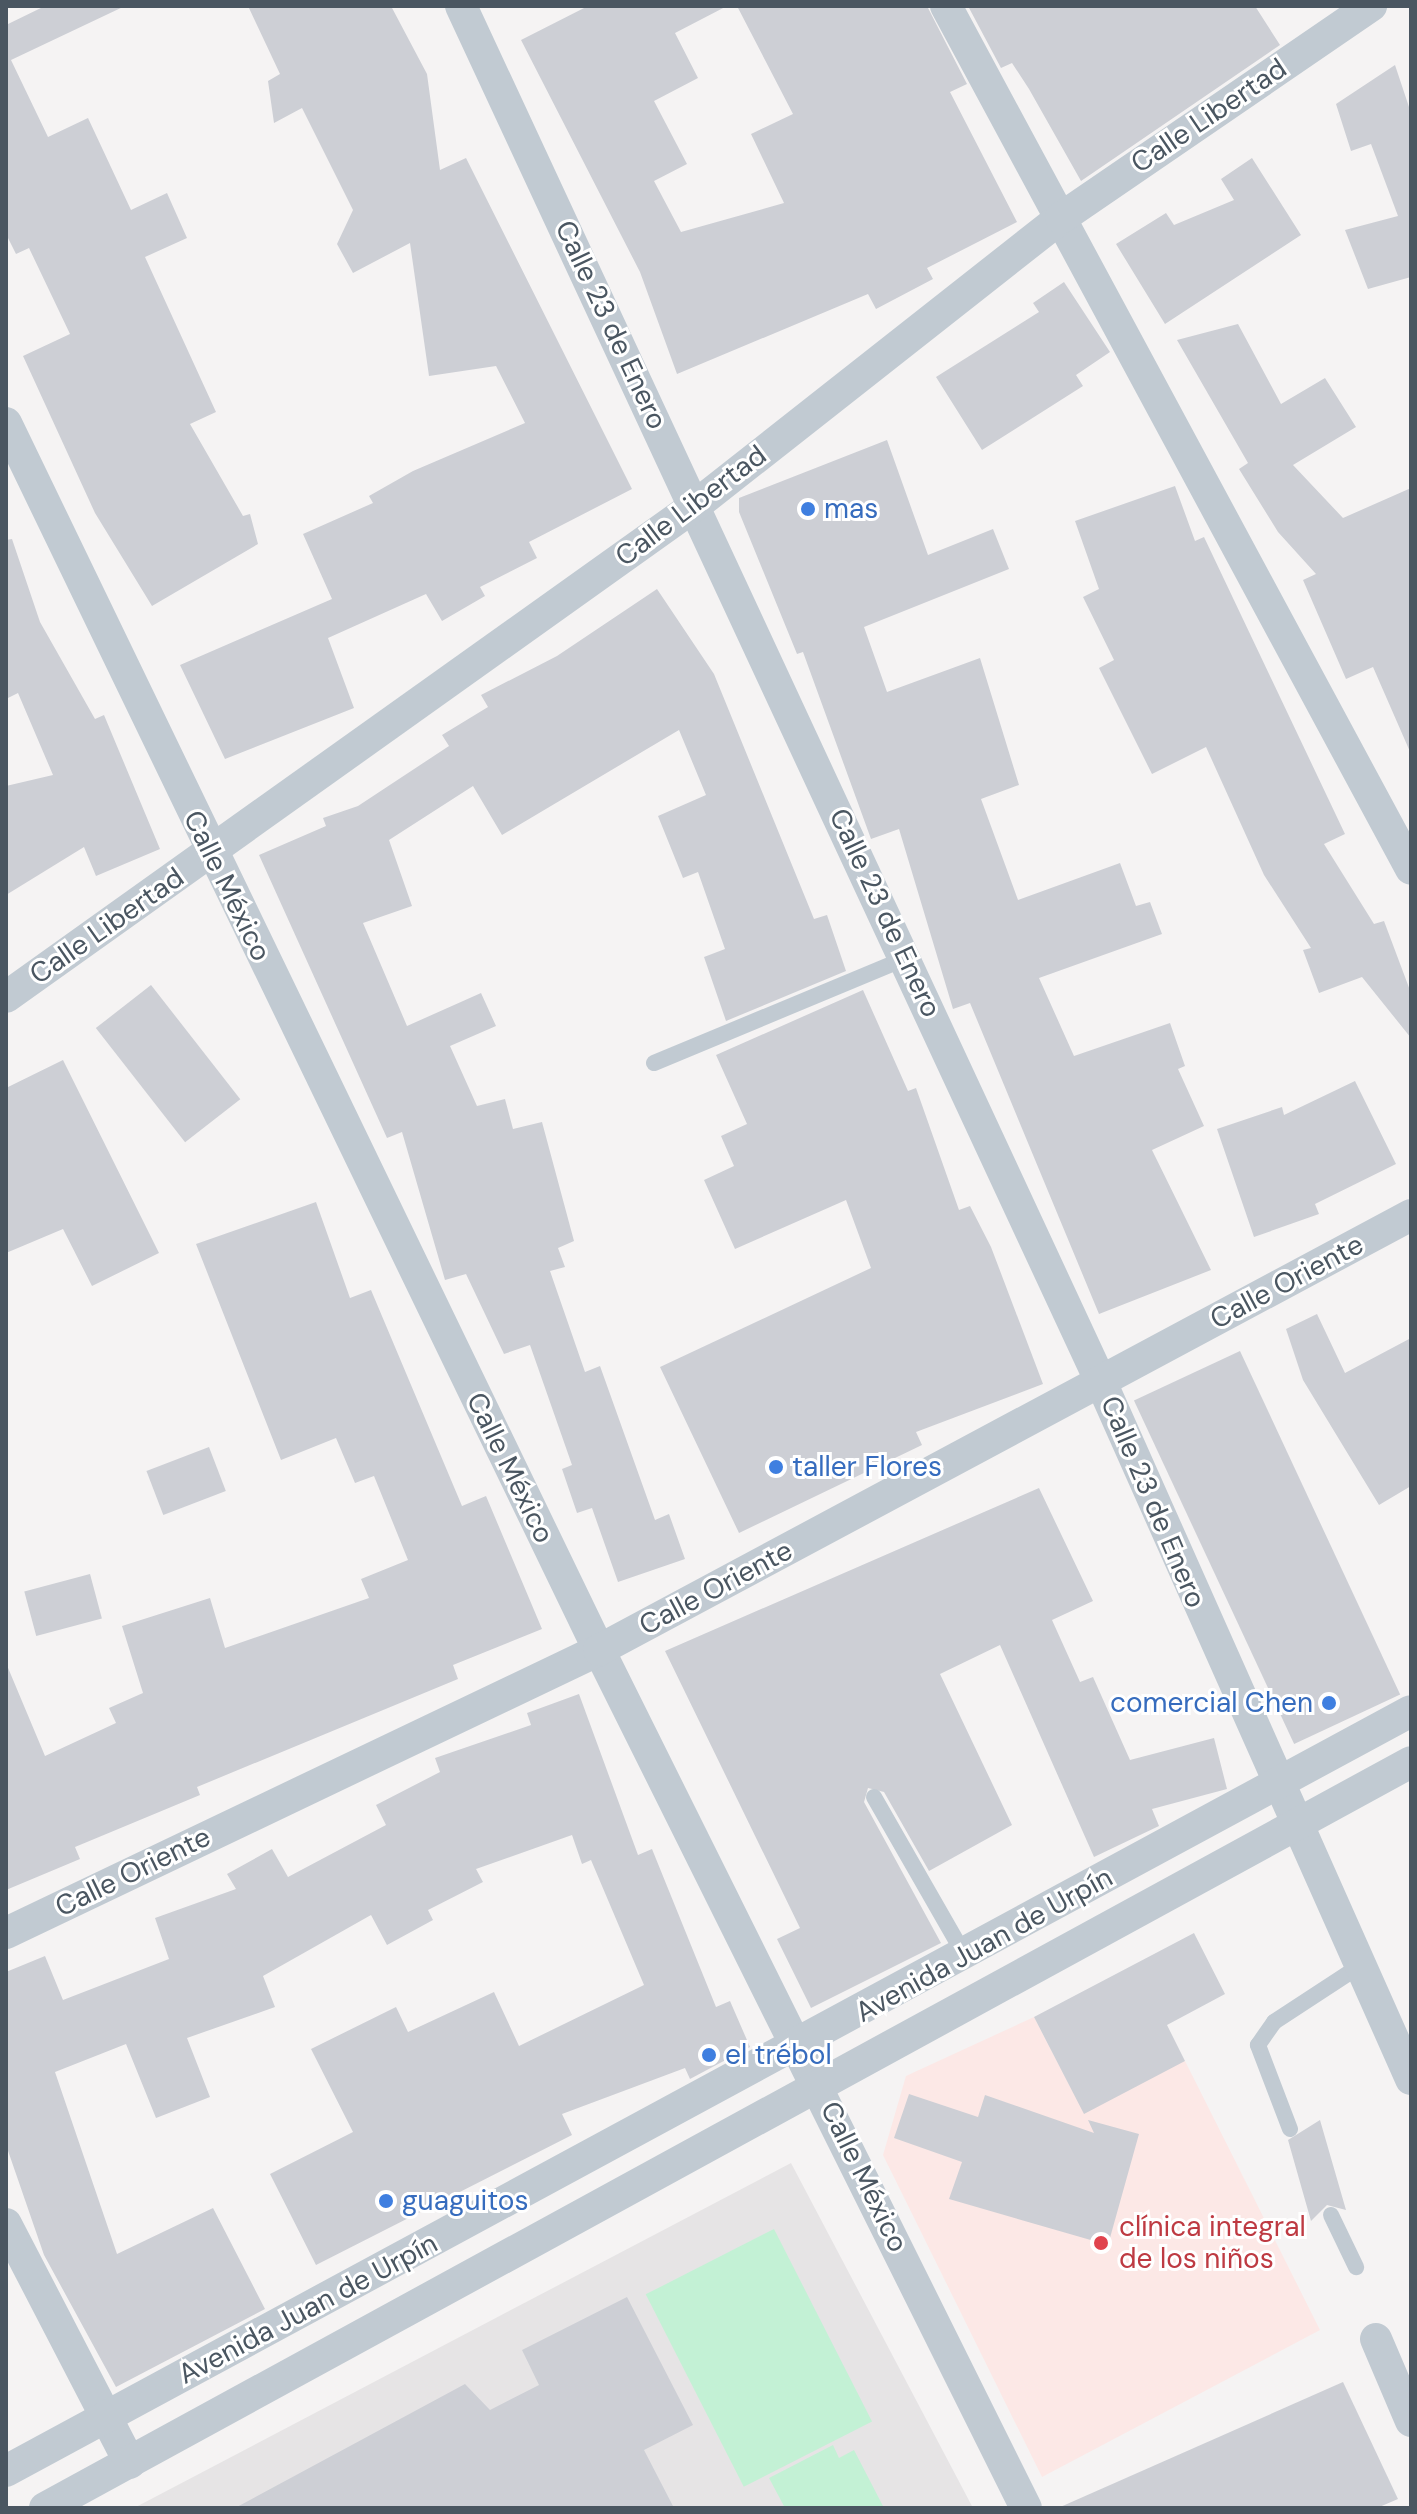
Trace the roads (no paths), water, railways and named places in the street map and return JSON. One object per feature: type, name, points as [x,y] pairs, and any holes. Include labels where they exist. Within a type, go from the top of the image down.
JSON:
[{"type":"street","name":"Calle 23 de Enero","points":[[461,6],[696,505],[1101,1382],[1295,1826]]},
{"type":"street","points":[[946,6],[1411,869]]},
{"type":"street","name":"Calle Libertad","points":[[6,997],[211,854],[696,505],[1061,218],[1371,6]]},
{"type":"street","name":"Calle México","points":[[6,423],[211,854],[599,1650],[1026,2508]]},
{"type":"street","name":"Calle Oriente","points":[[6,1933],[599,1650],[1411,1215]]},
{"type":"street","name":"Avenida Juan de Urpín","points":[[6,2471],[966,1958],[1275,1783],[1411,1711]]},
{"type":"street","name":"Avenida Juan de Urpín","points":[[47,2507],[1411,1762]]},
{"type":"street","points":[[1295,1826],[1411,2079]]},
{"type":"street","points":[[6,2224],[130,2463]]},
{"type":"street","points":[[1376,2339],[1411,2421]]},
{"type":"lane","points":[[654,1063],[906,958]]},
{"type":"lane","points":[[874,1797],[966,1958]]},
{"type":"lane","points":[[1290,2129],[1258,2045],[1274,2022],[1358,1967]]},
{"type":"lane","points":[[1331,2215],[1356,2267]]},
{"type":"place","name":"mas","points":[[808,509]]},
{"type":"place","name":"taller Flores","points":[[776,1467]]},
{"type":"place","name":"comercial Chen","points":[[1329,1703]]},
{"type":"place","name":"el trébol","points":[[709,2055]]},
{"type":"place","name":"guaguitos","points":[[386,2201]]},
{"type":"place","name":"clínica integral de los niños","points":[[1101,2243]]}]
